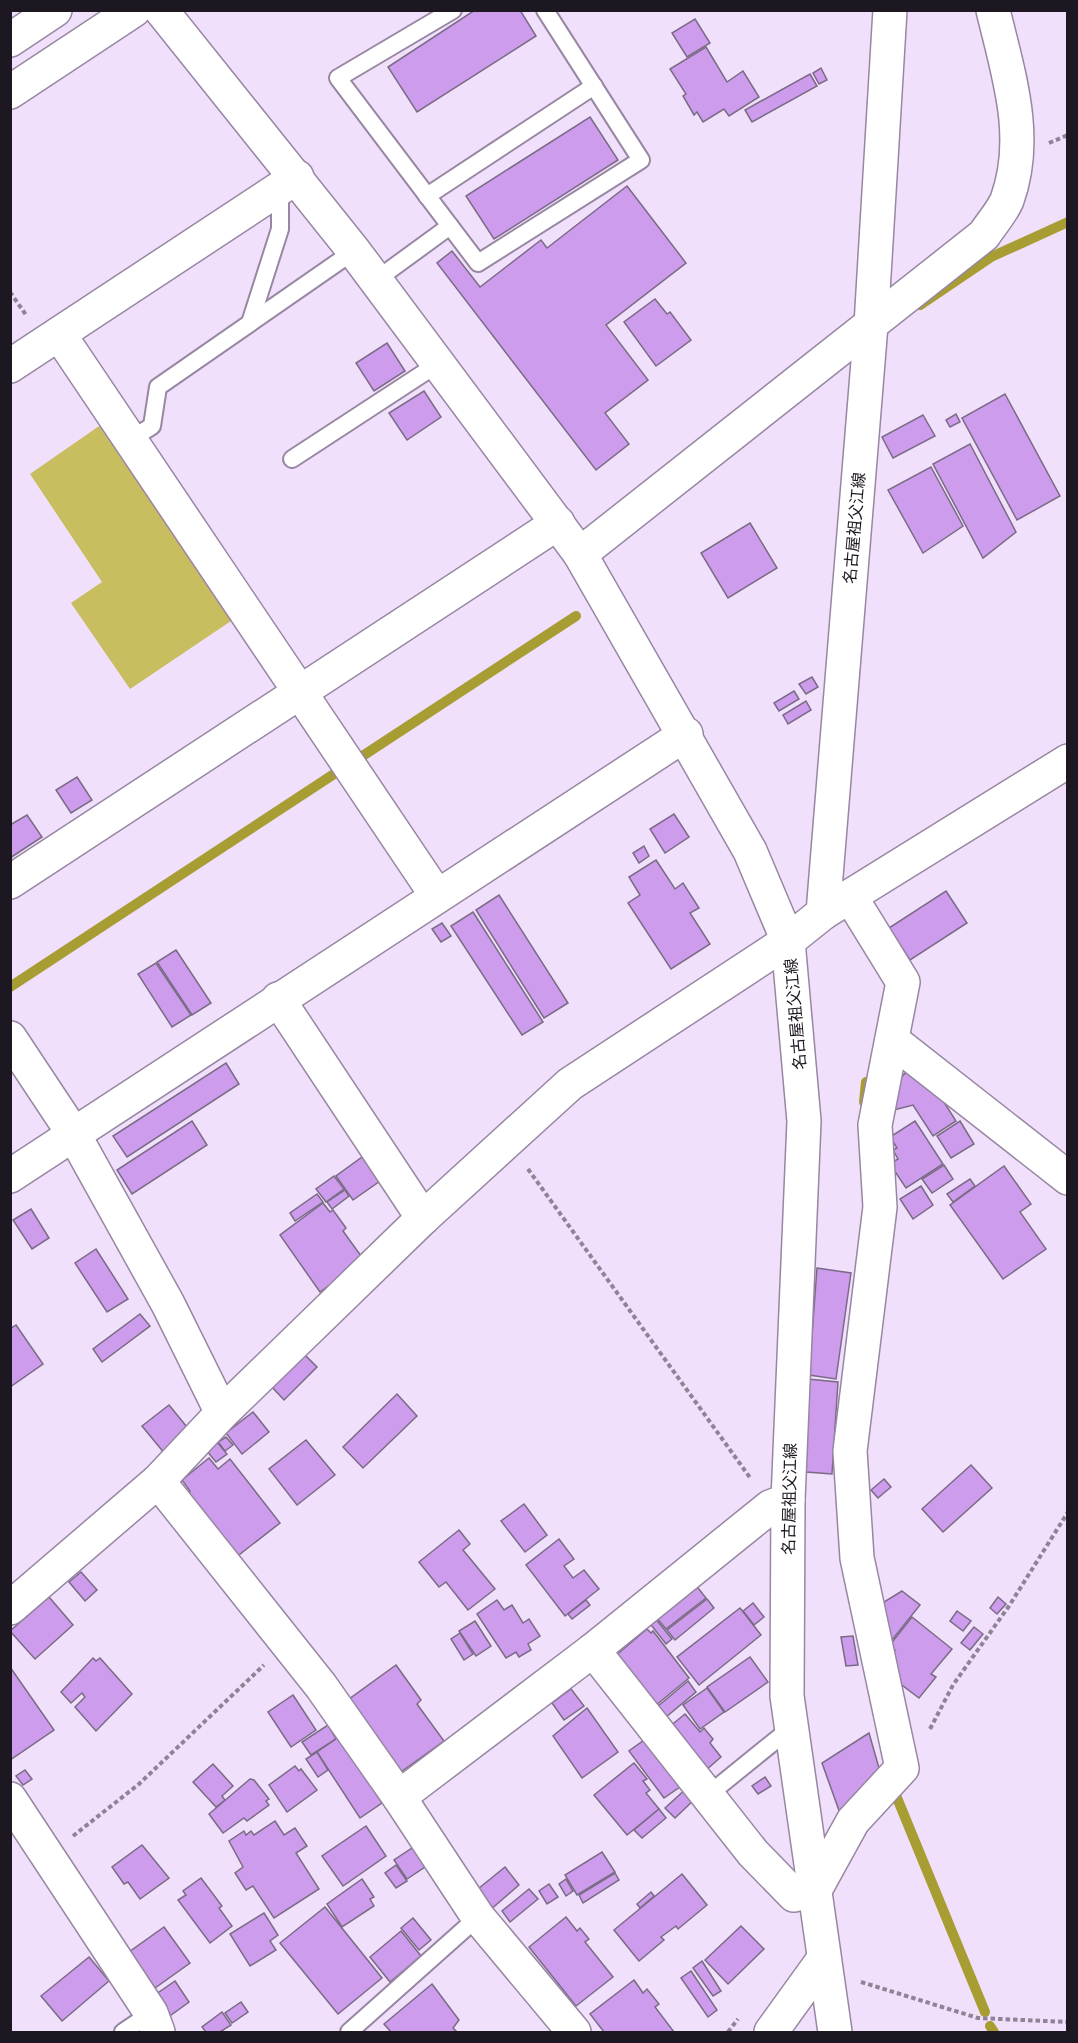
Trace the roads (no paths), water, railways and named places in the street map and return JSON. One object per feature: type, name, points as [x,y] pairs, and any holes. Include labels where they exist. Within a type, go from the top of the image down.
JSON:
[{"type":"street","points":[[10,40],[55,10]]},
{"type":"street","points":[[10,92],[134,10]]},
{"type":"street","points":[[10,1608],[158,1481],[222,1413],[423,1218],[570,1084],[788,941],[750,851],[686,734],[580,554],[354,251],[289,183],[161,10]]},
{"type":"street","name":"名古屋祖父江線","points":[[835,2032],[787,1696],[779,1503],[804,1121],[788,941],[823,913],[871,325],[890,10]]},
{"type":"street","points":[[580,554],[984,235],[1006,202],[1017,156],[1016,105],[993,10]]},
{"type":"street","points":[[10,366],[289,183]]},
{"type":"street","points":[[59,334],[437,896]]},
{"type":"street","points":[[10,882],[558,523]]},
{"type":"street","points":[[10,1176],[686,734]]},
{"type":"street","points":[[823,913],[1068,761]]},
{"type":"street","points":[[593,1650],[753,1853],[794,1895],[815,1890],[853,1821],[902,1768],[857,1558],[850,1451],[880,1207],[876,1125],[903,982],[850,896]]},
{"type":"street","points":[[278,999],[423,1218]]},
{"type":"street","points":[[10,1038],[73,1133],[168,1304],[222,1413]]},
{"type":"street","points":[[892,1040],[1068,1178]]},
{"type":"street","points":[[158,1481],[321,1686],[399,1797],[478,1917],[574,2032]]},
{"type":"street","points":[[399,1797],[593,1650],[779,1503]]},
{"type":"street","points":[[10,1799],[154,2023]]},
{"type":"street","points":[[771,2032],[824,1965]]},
{"type":"lane","points":[[453,10],[338,78],[478,263],[641,159],[545,10]]},
{"type":"lane","points":[[427,196],[594,86]]},
{"type":"lane","points":[[250,322],[280,229],[289,183]]},
{"type":"lane","points":[[376,280],[450,226]]},
{"type":"lane","points":[[130,440],[152,426],[158,387],[354,251]]},
{"type":"lane","points":[[292,459],[439,363]]},
{"type":"lane","points":[[708,1795],[792,1727]]},
{"type":"lane","points":[[349,2032],[478,1917]]},
{"type":"lane","points":[[123,2032],[154,2023]]},
{"type":"waterway","points":[[920,305],[991,257],[1068,222]]},
{"type":"waterway","points":[[364,755],[576,616]]},
{"type":"waterway","points":[[10,987],[334,774]]},
{"type":"waterway","points":[[864,1102],[866,1082]]},
{"type":"waterway","points":[[895,1793],[985,2012]]},
{"type":"waterway","points":[[990,2026],[994,2032]]}]
